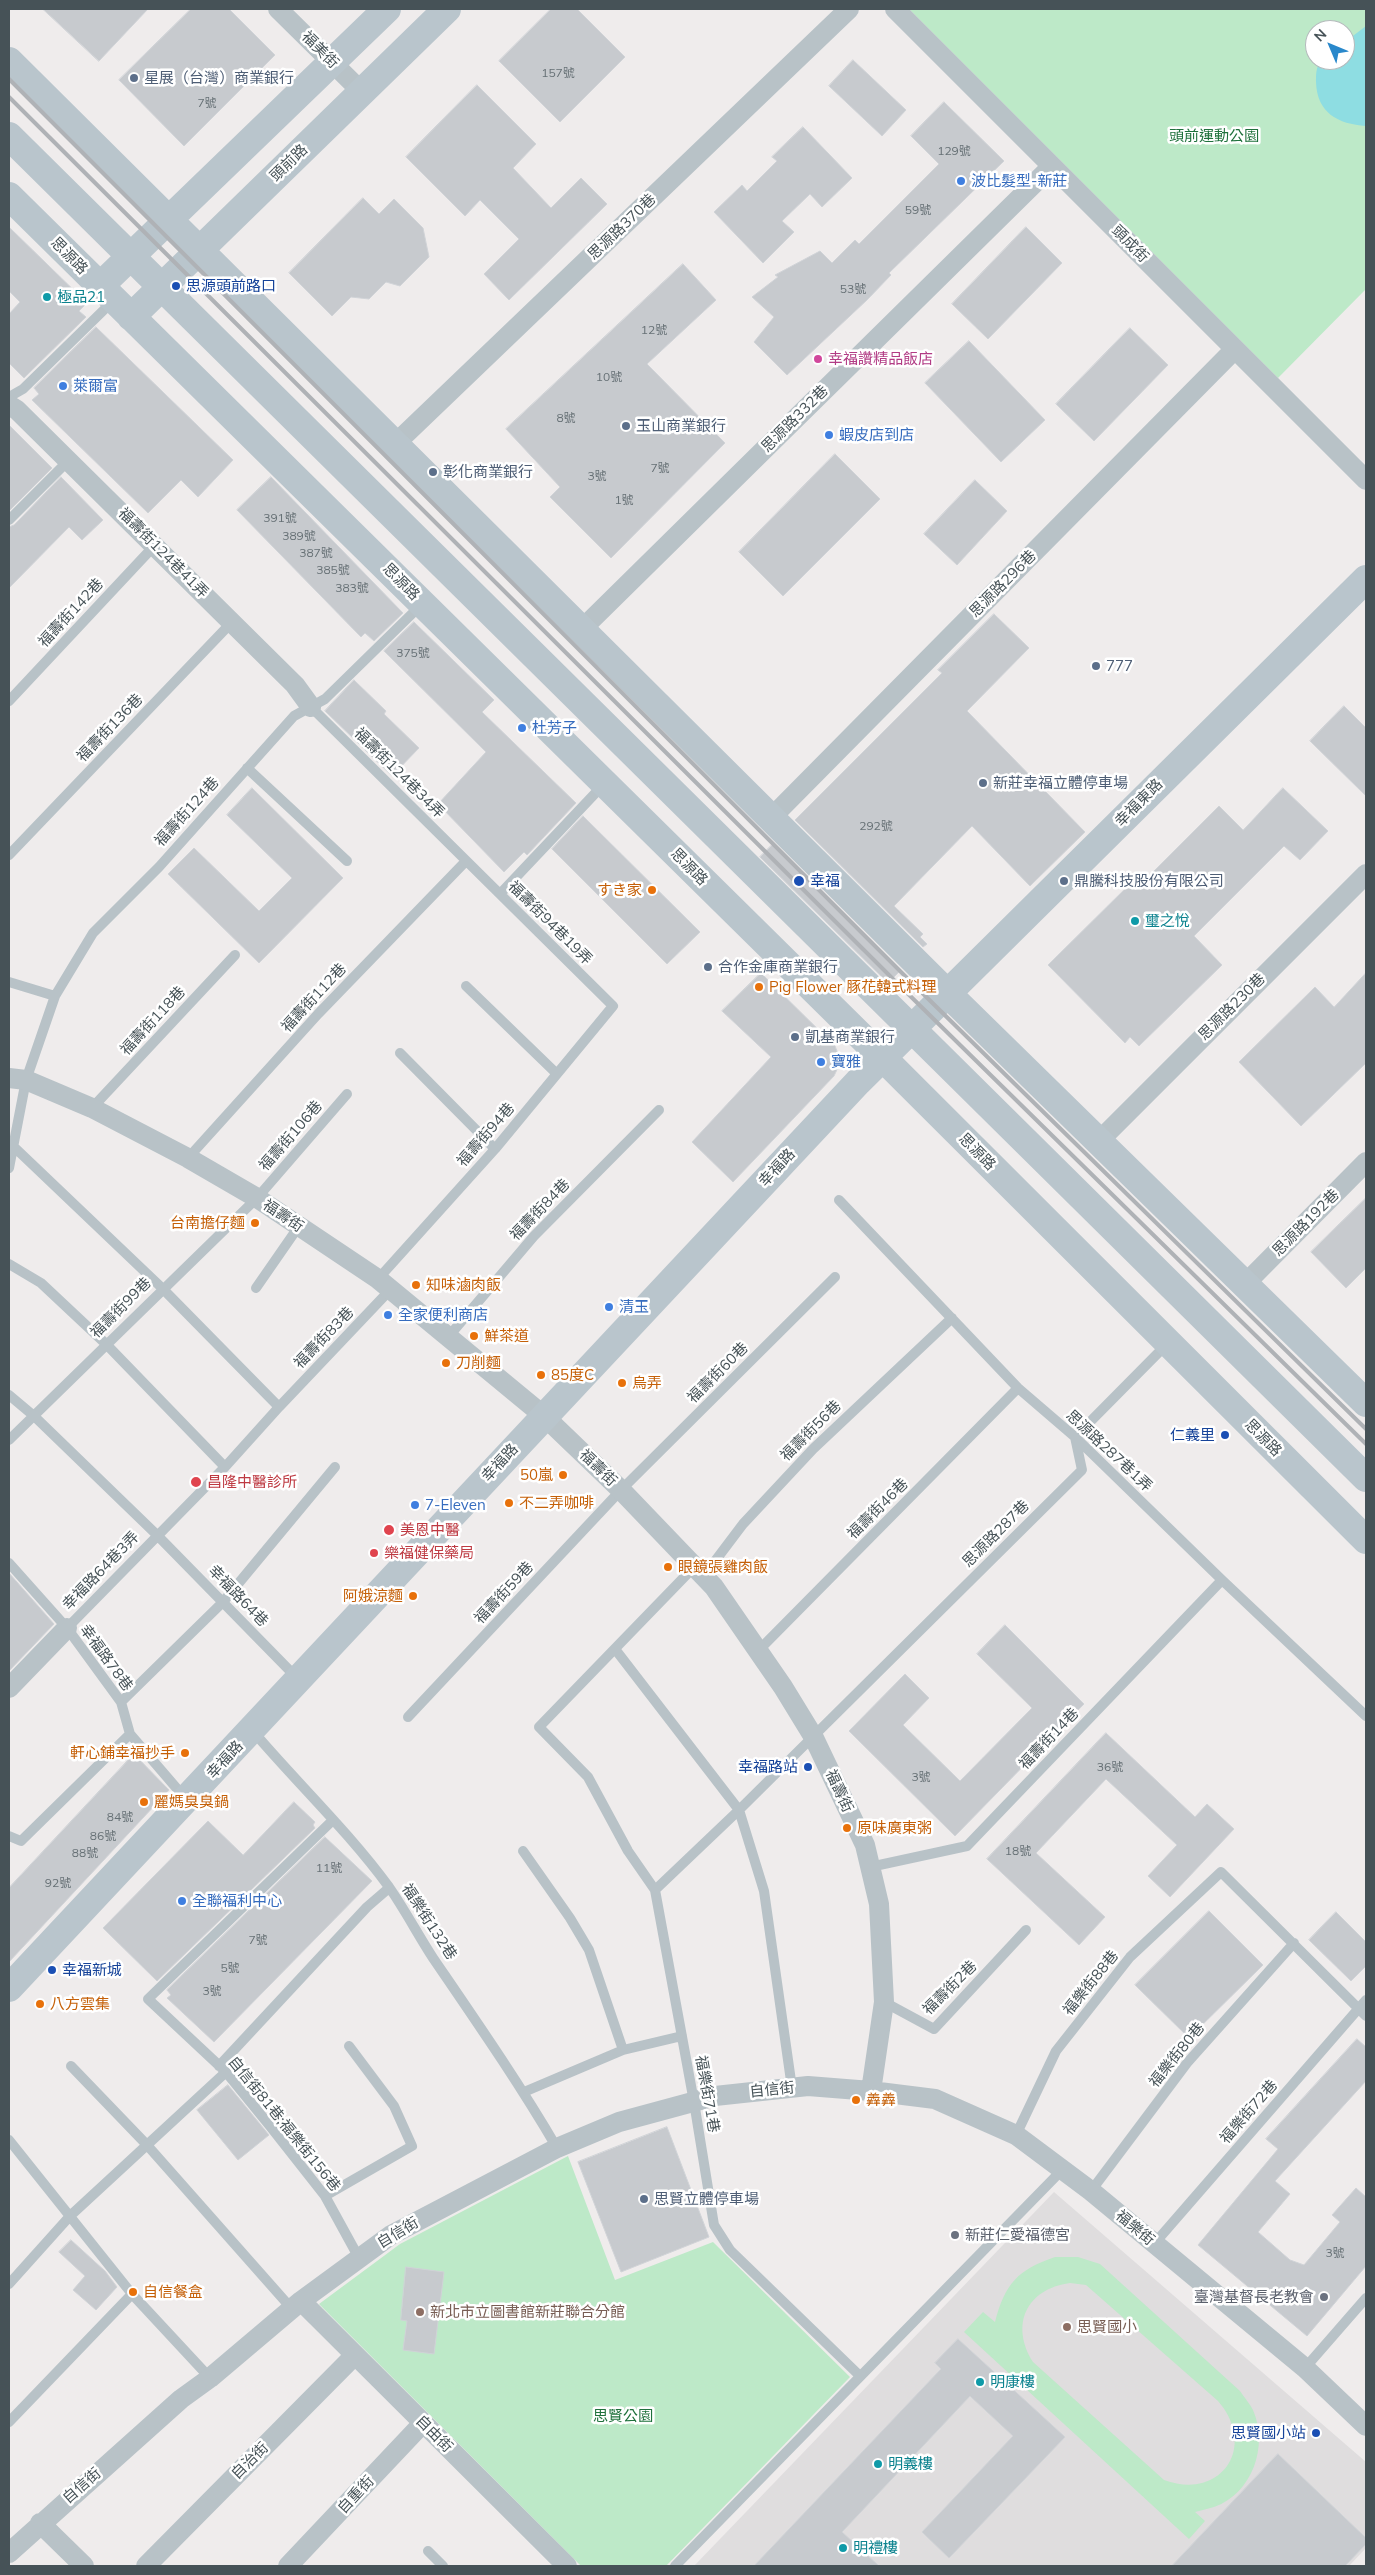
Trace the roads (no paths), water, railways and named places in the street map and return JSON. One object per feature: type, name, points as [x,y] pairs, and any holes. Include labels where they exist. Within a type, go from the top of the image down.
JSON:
[{"type":"main road","points":[[115,301],[131,256],[387,9]]},
{"type":"main road","name":"頭前路","points":[[115,301],[162,287],[447,9]]},
{"type":"main road","points":[[9,61],[198,251],[947,993],[1365,1400]]},
{"type":"main road","points":[[9,136],[1366,1478]]},
{"type":"main road","name":"思源路","points":[[9,196],[882,1057],[1366,1540]]},
{"type":"main road","name":"幸福東路","points":[[912,1028],[1366,579]]},
{"type":"main road","name":"幸福路","points":[[11,1982],[187,1800],[298,1678],[544,1416],[882,1057],[912,1028]]},
{"type":"street","name":"福美街","points":[[278,9],[362,92]]},
{"type":"street","name":"思源路370巷","points":[[394,445],[849,9]]},
{"type":"street","name":"頭成街","points":[[895,9],[1366,480]]},
{"type":"street","name":"思源路332巷","points":[[581,630],[1052,166]]},
{"type":"street","name":"思源路296巷","points":[[771,818],[1235,350]]},
{"type":"street","name":"福壽街124巷41弄","points":[[9,405],[17,410],[155,545],[294,684],[311,707]]},
{"type":"street","name":"思源路230巷","points":[[1099,1141],[1366,874]]},
{"type":"street","name":"福壽街","points":[[17,1079],[92,1108],[188,1158],[257,1198],[384,1284],[544,1416],[621,1490],[714,1587],[813,1736],[865,1845],[879,1904],[884,2002],[871,2091]]},
{"type":"street","name":"思源路192巷","points":[[1245,1284],[1366,1162]]},
{"type":"street","points":[[9,1688],[67,1628]]},
{"type":"street","name":"自信街","points":[[9,2553],[40,2523],[181,2399],[210,2378],[296,2305],[391,2234],[557,2148],[619,2122],[715,2096],[808,2086],[871,2091]]},
{"type":"street","name":"福樂街","points":[[871,2091],[935,2099],[1016,2136],[1091,2191],[1305,2368],[1366,2426]]},
{"type":"street","name":"自由街","points":[[296,2305],[354,2355],[423,2423],[558,2563]]},
{"type":"street","name":"自治街","points":[[146,2566],[354,2355]]},
{"type":"street","name":"自重街","points":[[288,2566],[423,2423]]},
{"type":"street","points":[[40,2523],[84,2566]]},
{"type":"lane","points":[[9,396],[23,389],[115,301]]},
{"type":"lane","points":[[9,520],[68,461]]},
{"type":"lane","name":"福壽街142巷","points":[[9,701],[155,545]]},
{"type":"lane","name":"福壽街124巷","points":[[9,1168],[13,1146],[17,1079],[55,996],[93,933],[158,867],[294,716],[324,699],[422,603]]},
{"type":"lane","name":"福壽街136巷","points":[[9,855],[232,622]]},
{"type":"lane","name":"福壽街124巷34弄","points":[[311,707],[466,861]]},
{"type":"lane","points":[[247,768],[347,861]]},
{"type":"lane","points":[[500,894],[605,784]]},
{"type":"lane","name":"福壽街94巷19弄","points":[[466,861],[613,1006]]},
{"type":"lane","name":"福壽街112巷","points":[[188,1158],[318,1014],[466,861]]},
{"type":"lane","name":"福壽街118巷","points":[[92,1108],[235,955]]},
{"type":"lane","points":[[9,982],[55,996]]},
{"type":"lane","points":[[466,986],[557,1074]]},
{"type":"lane","name":"福壽街94巷","points":[[384,1284],[613,1006]]},
{"type":"lane","points":[[400,1053],[495,1149]]},
{"type":"lane","name":"福壽街106巷","points":[[257,1198],[348,1094]]},
{"type":"lane","name":"福壽街84巷","points":[[449,1336],[534,1236],[659,1110]]},
{"type":"lane","points":[[13,1146],[162,1288],[279,1406]]},
{"type":"lane","name":"福壽街99巷","points":[[9,1440],[162,1288],[257,1198]]},
{"type":"lane","name":"思源路287巷1弄","points":[[839,1200],[1018,1388],[1075,1437],[1366,1716]]},
{"type":"lane","points":[[256,1288],[299,1226]]},
{"type":"lane","points":[[9,1264],[41,1283],[106,1344],[225,1467]]},
{"type":"lane","name":"福壽街60巷","points":[[621,1490],[835,1277]]},
{"type":"lane","name":"福壽街83巷","points":[[225,1467],[384,1284]]},
{"type":"lane","name":"福壽街56巷","points":[[614,1649],[699,1572],[813,1449],[952,1318]]},
{"type":"lane","points":[[1075,1437],[1168,1343]]},
{"type":"lane","name":"福壽街46巷","points":[[758,1651],[1018,1388]]},
{"type":"lane","name":"幸福路64巷","points":[[9,1395],[34,1416],[157,1535],[298,1678]]},
{"type":"lane","name":"思源路287巷","points":[[813,1736],[1082,1470],[1075,1437]]},
{"type":"lane","name":"幸福路64巷3弄","points":[[67,1628],[225,1467]]},
{"type":"lane","points":[[120,1702],[223,1602],[335,1467]]},
{"type":"lane","name":"福壽街59巷","points":[[408,1717],[621,1490]]},
{"type":"lane","name":"幸福路78巷","points":[[9,1563],[67,1628],[120,1702],[130,1734],[187,1800]]},
{"type":"lane","name":"福壽街14巷","points":[[870,1867],[968,1846],[1222,1580]]},
{"type":"lane","points":[[614,1649],[739,1810],[764,1892],[792,2088]]},
{"type":"lane","name":"福樂街71巷","points":[[614,1649],[539,1727],[588,1778],[628,1850],[655,1890],[694,2102],[714,2225],[730,2250],[860,2376]]},
{"type":"lane","name":"福樂街132巷","points":[[252,1730],[333,1820],[389,1888],[431,1955],[524,2092],[557,2148]]},
{"type":"lane","points":[[9,1836],[21,1841],[130,1734]]},
{"type":"lane","points":[[655,1890],[813,1736]]},
{"type":"lane","name":"自信街81巷;福樂街156巷","points":[[333,1820],[148,1999],[222,2069],[325,2196],[359,2258]]},
{"type":"lane","points":[[523,1851],[570,1918],[589,1950],[623,2050]]},
{"type":"lane","name":"福樂街88巷","points":[[1016,2136],[1056,2051],[1062,2043],[1130,1957],[1221,1872],[1294,1943]]},
{"type":"lane","points":[[9,2284],[70,2216],[147,2144],[222,2069],[367,1907],[389,1888]]},
{"type":"lane","name":"福壽街2巷","points":[[884,2002],[934,2028],[1026,1930]]},
{"type":"lane","points":[[1294,1943],[1363,2013]]},
{"type":"lane","name":"福樂街80巷","points":[[1091,2191],[1188,2063],[1294,1943]]},
{"type":"lane","name":"福樂街72巷","points":[[1154,2244],[1363,2013],[1366,2000]]},
{"type":"lane","points":[[524,2092],[623,2050],[682,2036]]},
{"type":"lane","points":[[325,2196],[412,2146],[394,2106],[349,2046]]},
{"type":"lane","points":[[71,2066],[147,2144],[296,2305]]},
{"type":"lane","points":[[9,2140],[132,2294],[210,2378]]},
{"type":"lane","points":[[675,2566],[1062,2170]]},
{"type":"lane","points":[[9,2422],[132,2294]]},
{"type":"lane","points":[[1305,2368],[1366,2298]]},
{"type":"lane","points":[[428,2551],[443,2566]]},
{"type":"water","points":[[1366,26],[1366,126],[1347,123],[1331,115],[1320,102],[1317,93],[1317,70],[1355,70],[1355,34]]},
{"type":"railway","points":[[9,79],[905,976],[1366,1429]]},
{"type":"railway","points":[[9,97],[897,983],[1366,1444]]},
{"type":"place","name":"星展（台灣）商業銀行","points":[[134,78]]},
{"type":"place","name":"波比髮型-新莊","points":[[961,181]]},
{"type":"place","name":"思源頭前路口","points":[[176,286]]},
{"type":"place","name":"極品21","points":[[47,297]]},
{"type":"place","name":"幸福讚精品飯店","points":[[818,359]]},
{"type":"place","name":"萊爾富","points":[[63,386]]},
{"type":"place","name":"玉山商業銀行","points":[[626,426]]},
{"type":"place","name":"蝦皮店到店","points":[[829,435]]},
{"type":"place","name":"彰化商業銀行","points":[[433,472]]},
{"type":"place","name":"777","points":[[1096,666]]},
{"type":"place","name":"杜芳子","points":[[522,728]]},
{"type":"place","name":"新莊幸福立體停車場","points":[[983,783]]},
{"type":"place","name":"幸福","points":[[799,881]]},
{"type":"place","name":"鼎騰科技股份有限公司","points":[[1064,881]]},
{"type":"place","name":"すき家","points":[[652,890]]},
{"type":"place","name":"璽之悅","points":[[1135,921]]},
{"type":"place","name":"合作金庫商業銀行","points":[[708,967]]},
{"type":"place","name":"Pig Flower 豚花韓式料理","points":[[759,987]]},
{"type":"place","name":"凱基商業銀行","points":[[795,1037]]},
{"type":"place","name":"寶雅","points":[[821,1062]]},
{"type":"place","name":"台南擔仔麵","points":[[255,1223]]},
{"type":"place","name":"知味滷肉飯","points":[[416,1285]]},
{"type":"place","name":"清玉","points":[[609,1307]]},
{"type":"place","name":"全家便利商店","points":[[388,1315]]},
{"type":"place","name":"鮮茶道","points":[[474,1336]]},
{"type":"place","name":"刀削麵","points":[[446,1363]]},
{"type":"place","name":"85度C","points":[[541,1375]]},
{"type":"place","name":"烏弄","points":[[622,1383]]},
{"type":"place","name":"仁義里","points":[[1225,1435]]},
{"type":"place","name":"50嵐","points":[[563,1475]]},
{"type":"place","name":"昌隆中醫診所","points":[[196,1482]]},
{"type":"place","name":"不二弄咖啡","points":[[509,1503]]},
{"type":"place","name":"7-Eleven","points":[[415,1505]]},
{"type":"place","name":"美恩中醫","points":[[389,1530]]},
{"type":"place","name":"樂福健保藥局","points":[[374,1553]]},
{"type":"place","name":"眼鏡張雞肉飯","points":[[668,1567]]},
{"type":"place","name":"阿娥涼麵","points":[[413,1596]]},
{"type":"place","name":"軒心鋪幸福抄手","points":[[185,1753]]},
{"type":"place","name":"幸福路站","points":[[808,1767]]},
{"type":"place","name":"麗媽臭臭鍋","points":[[144,1802]]},
{"type":"place","name":"原味廣東粥","points":[[847,1828]]},
{"type":"place","name":"全聯福利中心","points":[[182,1901]]},
{"type":"place","name":"幸福新城","points":[[52,1970]]},
{"type":"place","name":"八方雲集","points":[[40,2004]]},
{"type":"place","name":"羴羴","points":[[856,2100]]},
{"type":"place","name":"思賢立體停車場","points":[[644,2199]]},
{"type":"place","name":"新莊仁愛福德宮","points":[[955,2235]]},
{"type":"place","name":"自信餐盒","points":[[133,2292]]},
{"type":"place","name":"臺灣基督長老教會","points":[[1324,2297]]},
{"type":"place","name":"新北市立圖書館新莊聯合分館","points":[[420,2312]]},
{"type":"place","name":"思賢國小","points":[[1067,2327]]},
{"type":"place","name":"明康樓","points":[[980,2382]]},
{"type":"place","name":"思賢國小站","points":[[1316,2433]]},
{"type":"place","name":"明義樓","points":[[878,2464]]},
{"type":"place","name":"明禮樓","points":[[843,2548]]},
{"type":"park label","name":"頭前運動公園","points":[[1214,136]]},
{"type":"park label","name":"思賢公園","points":[[623,2416]]}]
